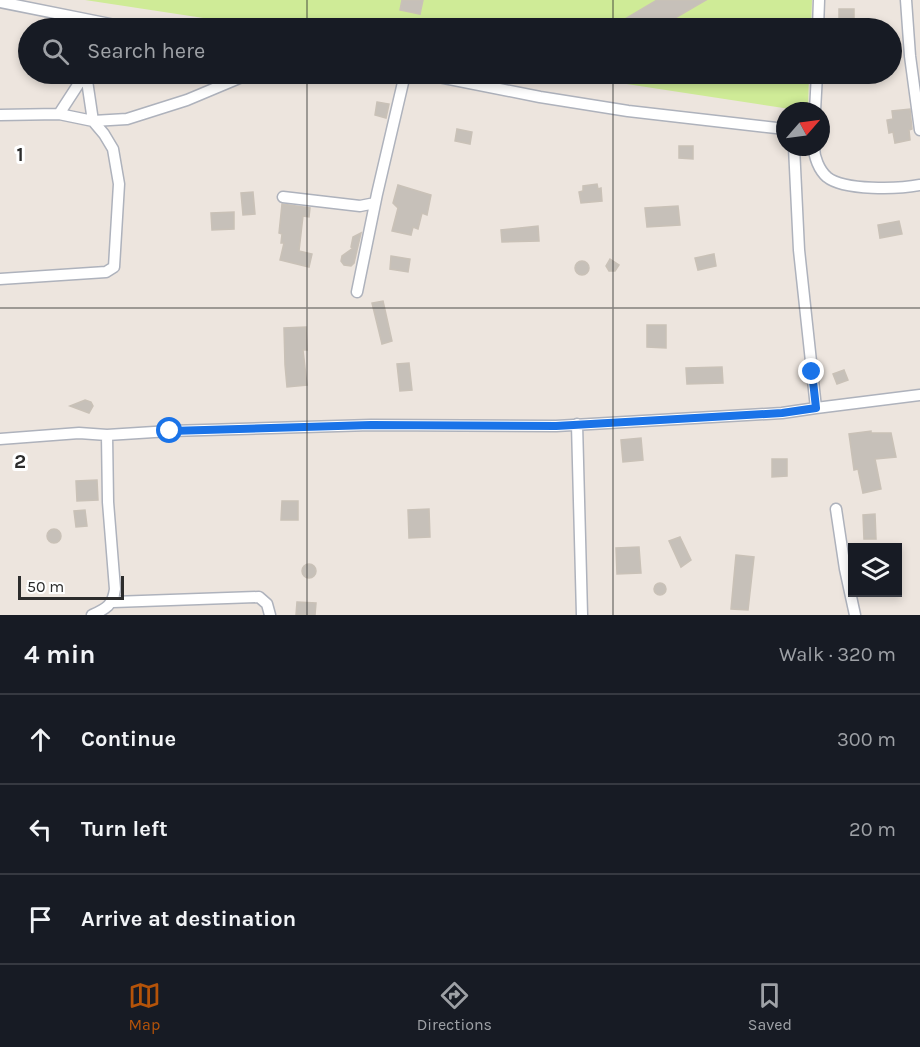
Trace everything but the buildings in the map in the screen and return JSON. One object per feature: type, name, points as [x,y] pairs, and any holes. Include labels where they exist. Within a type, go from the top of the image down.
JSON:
[{"type":"street","points":[[818,18],[819,0]]},
{"type":"street","points":[[906,0],[910,56],[920,130]]},
{"type":"street","points":[[0,2],[57,18]]},
{"type":"street","points":[[59,114],[79,84]]},
{"type":"street","points":[[0,279],[106,272],[114,267],[119,198],[117,175],[112,149],[104,134],[93,121],[87,84]]},
{"type":"street","points":[[0,115],[59,114],[93,121],[127,119],[187,100],[225,84]]},
{"type":"street","points":[[357,292],[403,84]]},
{"type":"street","points":[[477,84],[584,104],[776,128]]},
{"type":"street","points":[[816,102],[817,84]]},
{"type":"street","points":[[794,156],[798,240],[816,408]]},
{"type":"street","points":[[815,156],[827,177],[839,183],[872,187],[920,184]]},
{"type":"street","points":[[283,197],[360,206],[375,202]]},
{"type":"street","points":[[0,439],[79,433],[107,435],[371,425],[556,426],[766,414],[920,395]]},
{"type":"street","points":[[577,424],[582,615]]},
{"type":"street","points":[[92,615],[105,610],[113,602],[115,589],[108,502],[107,435]]},
{"type":"street","points":[[836,509],[855,615]]},
{"type":"street","points":[[113,602],[259,597],[267,604],[270,615]]},
{"type":"green space","points":[[85,0],[812,0],[811,18],[203,18]]},
{"type":"green space","points":[[626,84],[809,84],[808,102],[776,102],[776,107]]},
{"type":"route","points":[[170,431],[371,425],[556,426],[782,413],[816,408],[812,372]]}]
